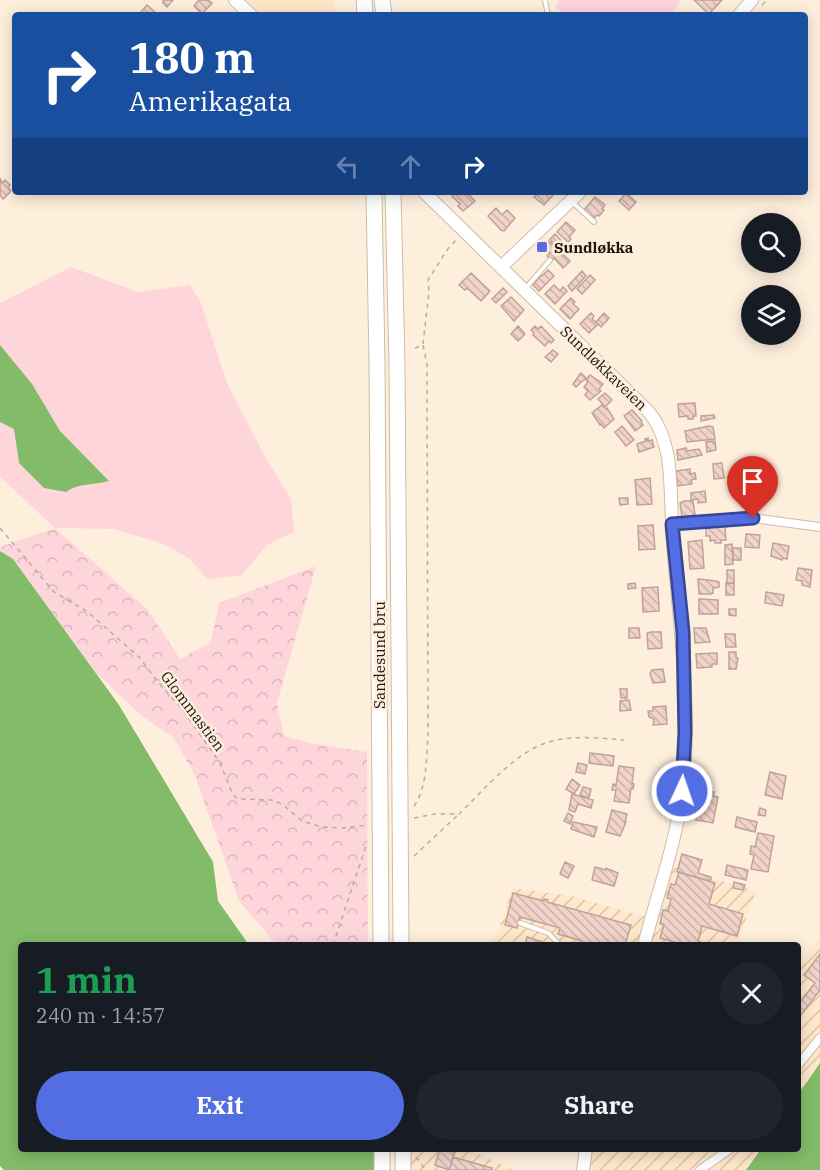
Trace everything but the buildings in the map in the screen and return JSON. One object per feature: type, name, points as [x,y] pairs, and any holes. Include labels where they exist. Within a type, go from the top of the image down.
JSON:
[{"type":"highway","name":"Sandesund bru","points":[[374,195],[381,942]]},
{"type":"highway","name":"Sandesund bru","points":[[393,195],[397,365],[401,942]]},
{"type":"highway","points":[[382,1152],[382,1170]]},
{"type":"highway","points":[[403,1170],[409,1153]]},
{"type":"main road","points":[[235,0],[248,12]]},
{"type":"main road","points":[[742,12],[752,0]]},
{"type":"main road","name":"Sundløkkaveien","points":[[427,195],[656,419],[668,458],[683,641],[685,732],[682,791],[674,838],[645,942]]},
{"type":"main road","points":[[501,267],[576,197]]},
{"type":"main road","points":[[583,1170],[586,1152]]},
{"type":"street","points":[[672,524],[753,518],[820,527]]},
{"type":"street","points":[[801,1061],[820,1038]]},
{"type":"street","points":[[700,1170],[726,1152]]},
{"type":"lane","points":[[576,197],[594,222]]},
{"type":"lane","points":[[525,290],[550,260]]},
{"type":"lane","points":[[520,923],[548,933],[557,942]]},
{"type":"path","points":[[423,345],[429,292],[428,280],[447,250],[463,232]]},
{"type":"path","name":"Glommastien","points":[[0,528],[54,592],[88,612],[140,658],[182,709],[220,763],[233,795],[238,799],[272,800],[291,811],[302,821],[322,826],[343,828],[371,825]]},
{"type":"path","points":[[408,862],[506,769],[529,752],[548,742],[591,737],[624,740]]},
{"type":"path","points":[[414,818],[435,814],[459,814]]},
{"type":"path","points":[[409,1153],[426,1170]]},
{"type":"shaded area","points":[[242,0],[334,0],[335,12],[254,12]]},
{"type":"shaded area","points":[[0,345],[32,384],[60,431],[109,481],[81,486],[66,492],[44,488],[19,463],[14,429],[0,422]]},
{"type":"shaded area","points":[[0,551],[13,559],[119,705],[213,862],[218,901],[247,942],[18,942],[18,1152],[381,1152],[391,1170],[4,1170],[0,1166]]},
{"type":"shaded area","points":[[666,865],[756,891],[738,942],[487,942],[497,936],[512,888],[571,896],[651,918]]},
{"type":"shaded area","points":[[820,937],[820,1063],[801,1091],[801,962]]},
{"type":"shaded area","points":[[820,1063],[820,1170],[746,1170],[759,1152],[801,1152],[801,1091]]},
{"type":"shaded area","points":[[412,1152],[475,1152],[514,1170],[401,1170]]},
{"type":"shaded area","points":[[586,1152],[759,1152],[746,1170],[583,1170]]},
{"type":"green space","points":[[560,0],[681,0],[673,12],[562,12],[555,7]]},
{"type":"green space","points":[[71,267],[138,292],[190,285],[201,303],[227,383],[265,457],[291,499],[294,532],[267,545],[242,575],[207,579],[190,559],[166,545],[115,529],[55,528],[0,477],[0,303]]},
{"type":"green space","points":[[55,528],[148,610],[180,659],[211,642],[219,603],[316,566],[277,703],[284,736],[310,743],[367,752],[368,942],[274,942],[239,901],[195,776],[174,738],[142,716],[97,674],[13,559],[0,551],[0,547]]},
{"type":"place","name":"Sundløkka","points":[[542,247]]},
{"type":"route","points":[[682,791],[685,732],[683,632],[672,524],[753,518]]}]
